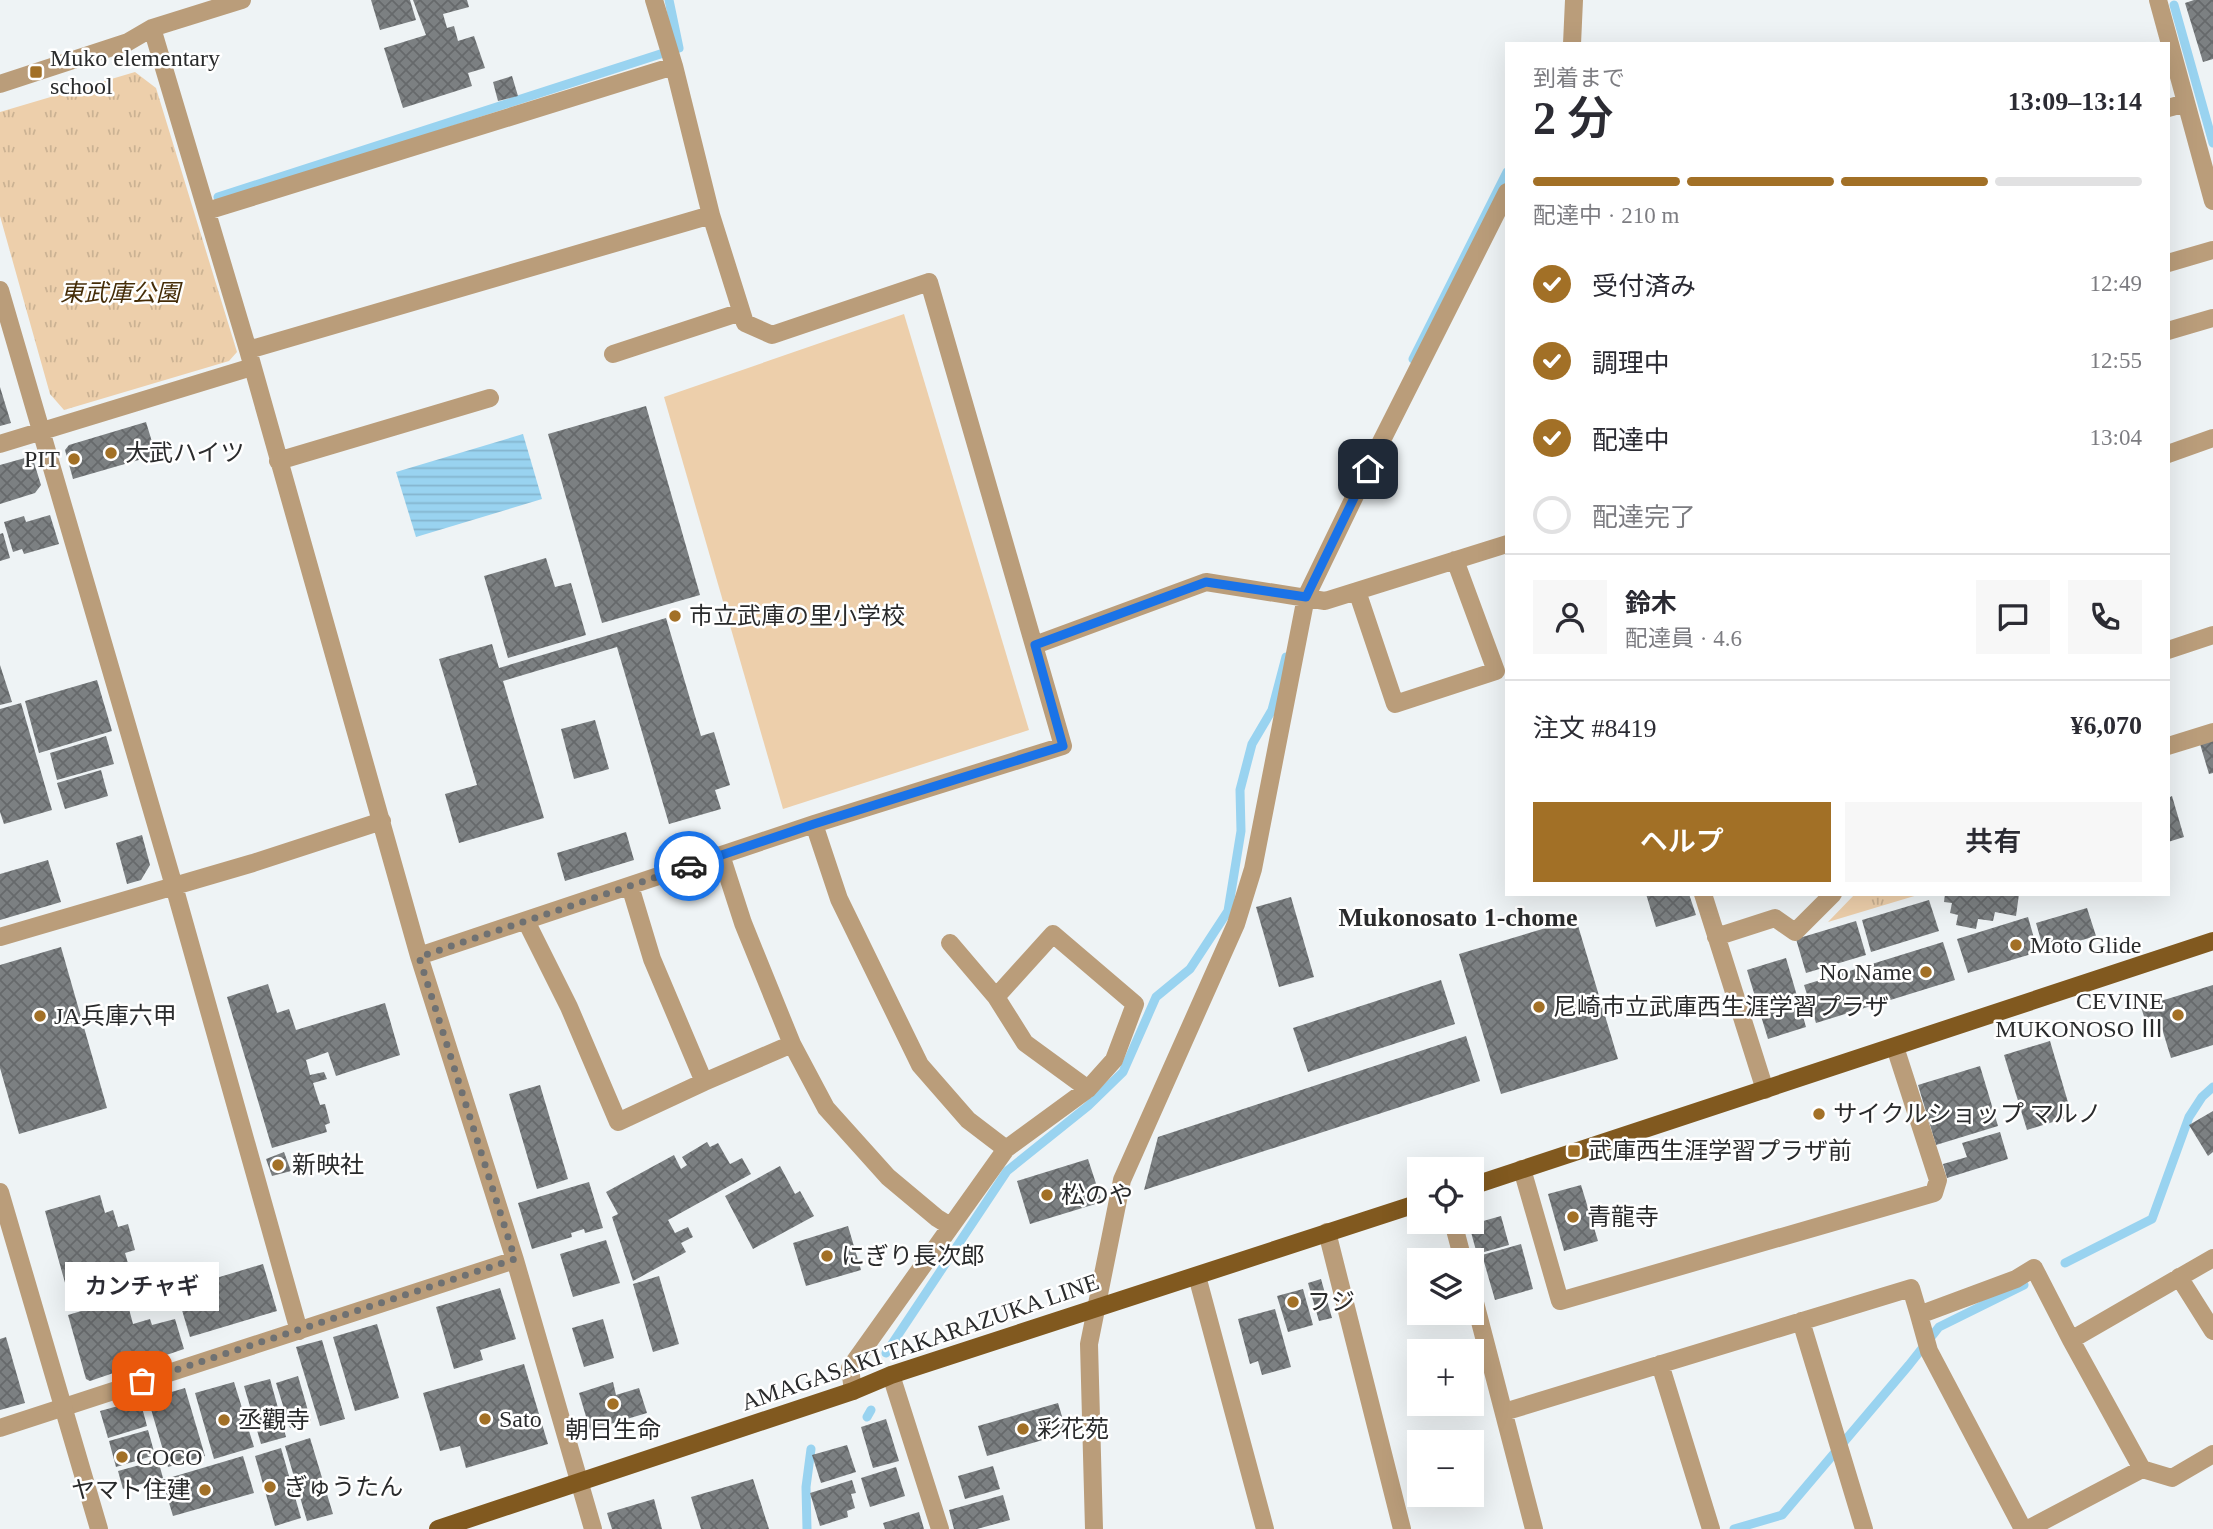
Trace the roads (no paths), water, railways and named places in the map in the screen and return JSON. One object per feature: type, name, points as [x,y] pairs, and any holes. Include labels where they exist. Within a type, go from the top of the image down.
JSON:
[{"type":"main road","points":[[1484,1182],[2213,941]]},
{"type":"main road","name":"AMAGASAKI TAKARAZUKA LINE","points":[[438,1529],[853,1391],[891,1375],[1407,1207]]},
{"type":"street","points":[[0,84],[128,43],[152,29],[242,0]]},
{"type":"street","points":[[419,957],[814,824],[1063,746],[929,282],[772,335],[745,323],[712,215],[674,66],[654,0]]},
{"type":"street","points":[[1572,42],[1574,0]]},
{"type":"street","points":[[2158,0],[2169,42]]},
{"type":"street","points":[[152,29],[207,211],[419,957],[515,1259],[593,1529]]},
{"type":"street","points":[[2170,44],[2213,201]]},
{"type":"street","points":[[207,211],[674,66]]},
{"type":"street","points":[[2170,107],[2186,103]]},
{"type":"street","points":[[1094,1529],[1089,1344],[1122,1180],[1220,961],[1250,880],[1306,597],[1505,196]]},
{"type":"street","points":[[0,444],[42,433],[249,359],[712,215]]},
{"type":"street","points":[[2170,262],[2213,250]]},
{"type":"street","points":[[0,290],[174,886],[299,1331]]},
{"type":"street","points":[[613,354],[741,312]]},
{"type":"street","points":[[2170,330],[2213,318]]},
{"type":"street","points":[[278,461],[490,398]]},
{"type":"street","points":[[2170,453],[2213,438]]},
{"type":"street","points":[[1035,645],[1206,582],[1325,601],[1505,545]]},
{"type":"street","points":[[1357,591],[1395,705],[1496,671],[1455,560]]},
{"type":"street","points":[[2170,649],[2213,635]]},
{"type":"street","points":[[2170,745],[2213,732]]},
{"type":"street","points":[[0,937],[382,821]]},
{"type":"street","points":[[814,824],[839,899],[920,1065],[968,1120],[1006,1149]]},
{"type":"street","points":[[721,855],[743,923],[792,1044],[826,1108],[888,1177],[950,1226]]},
{"type":"street","points":[[630,886],[652,959],[704,1082]]},
{"type":"street","points":[[1704,896],[1765,1090]]},
{"type":"street","points":[[1716,937],[1775,918],[1795,932],[1831,896]]},
{"type":"street","points":[[526,921],[569,1007],[618,1122],[792,1044]]},
{"type":"street","points":[[853,1391],[850,1368],[1006,1149],[1087,1089],[1114,1060],[1135,1004],[1053,934],[996,997]]},
{"type":"street","points":[[950,943],[996,997],[1025,1043],[1087,1089]]},
{"type":"street","points":[[1522,1169],[1560,1301],[1934,1193],[1938,1180],[1895,1047]]},
{"type":"street","points":[[0,1192],[99,1529]]},
{"type":"street","points":[[1327,1232],[1402,1529]]},
{"type":"street","points":[[2071,1340],[2213,1258]]},
{"type":"street","points":[[0,1427],[515,1259]]},
{"type":"street","points":[[1919,1315],[2016,1279],[2034,1268],[2142,1469]]},
{"type":"street","points":[[1197,1276],[1265,1529]]},
{"type":"street","points":[[2179,1277],[2213,1331]]},
{"type":"street","points":[[1504,1412],[1910,1288],[1928,1344],[2026,1529],[2142,1469],[2172,1478],[2213,1454]]},
{"type":"street","points":[[1801,1321],[1864,1529]]},
{"type":"street","points":[[1481,1325],[1534,1529]]},
{"type":"street","points":[[1660,1364],[1711,1529]]},
{"type":"street","points":[[891,1375],[940,1529]]},
{"type":"water","points":[[523,434],[542,499],[416,537],[396,472]]},
{"type":"waterway","points":[[218,197],[679,48],[669,0]]},
{"type":"waterway","points":[[2174,5],[2213,143]]},
{"type":"waterway","points":[[1413,359],[1505,176]]},
{"type":"waterway","points":[[886,1353],[1007,1171],[1088,1106],[1123,1072],[1156,997],[1190,969],[1228,911],[1241,831],[1240,790],[1252,744],[1272,710],[1286,657]]},
{"type":"waterway","points":[[2065,1263],[2152,1219],[2189,1117],[2202,1097],[2213,1087]]},
{"type":"waterway","points":[[1734,1529],[1782,1515],[1939,1327],[2024,1285]]},
{"type":"waterway","points":[[867,1417],[871,1410]]},
{"type":"waterway","points":[[807,1529],[806,1487],[811,1449]]},
{"type":"place","name":"Muko elementary school","points":[[36,72]]},
{"type":"place","name":"大武ハイツ","points":[[111,453]]},
{"type":"place","name":"PIT","points":[[74,459]]},
{"type":"place","name":"市立武庫の里小学校","points":[[675,616]]},
{"type":"place","name":"Moto Glide","points":[[2016,945]]},
{"type":"place","name":"No Name","points":[[1926,972]]},
{"type":"place","name":"尼崎市立武庫西生涯学習プラザ","points":[[1539,1007]]},
{"type":"place","name":"CEVINE MUKONOSO Ⅲ","points":[[2178,1015]]},
{"type":"place","name":"JA兵庫六甲","points":[[40,1016]]},
{"type":"place","name":"サイクルショップ マルノ","points":[[1819,1114]]},
{"type":"place","name":"武庫西生涯学習プラザ前","points":[[1574,1151]]},
{"type":"place","name":"新映社","points":[[278,1165]]},
{"type":"place","name":"松のや","points":[[1047,1195]]},
{"type":"place","name":"青龍寺","points":[[1573,1217]]},
{"type":"place","name":"にぎり長次郎","points":[[827,1256]]},
{"type":"place","name":"フジ","points":[[1293,1302]]},
{"type":"place","name":"カンチャギ","points":[[142,1381]]},
{"type":"place","name":"朝日生命","points":[[613,1404]]},
{"type":"place","name":"Sato","points":[[485,1419]]},
{"type":"place","name":"丞觀寺","points":[[224,1420]]},
{"type":"place","name":"彩花苑","points":[[1023,1429]]},
{"type":"place","name":"COCO","points":[[122,1457]]},
{"type":"place","name":"ぎゅうたん","points":[[270,1487]]},
{"type":"place","name":"ヤマト住建","points":[[205,1490]]},
{"type":"district","name":"Mukonosato 1-chome","points":[[1458,917]]},
{"type":"park label","name":"東武庫公園","points":[[120,293]]}]
